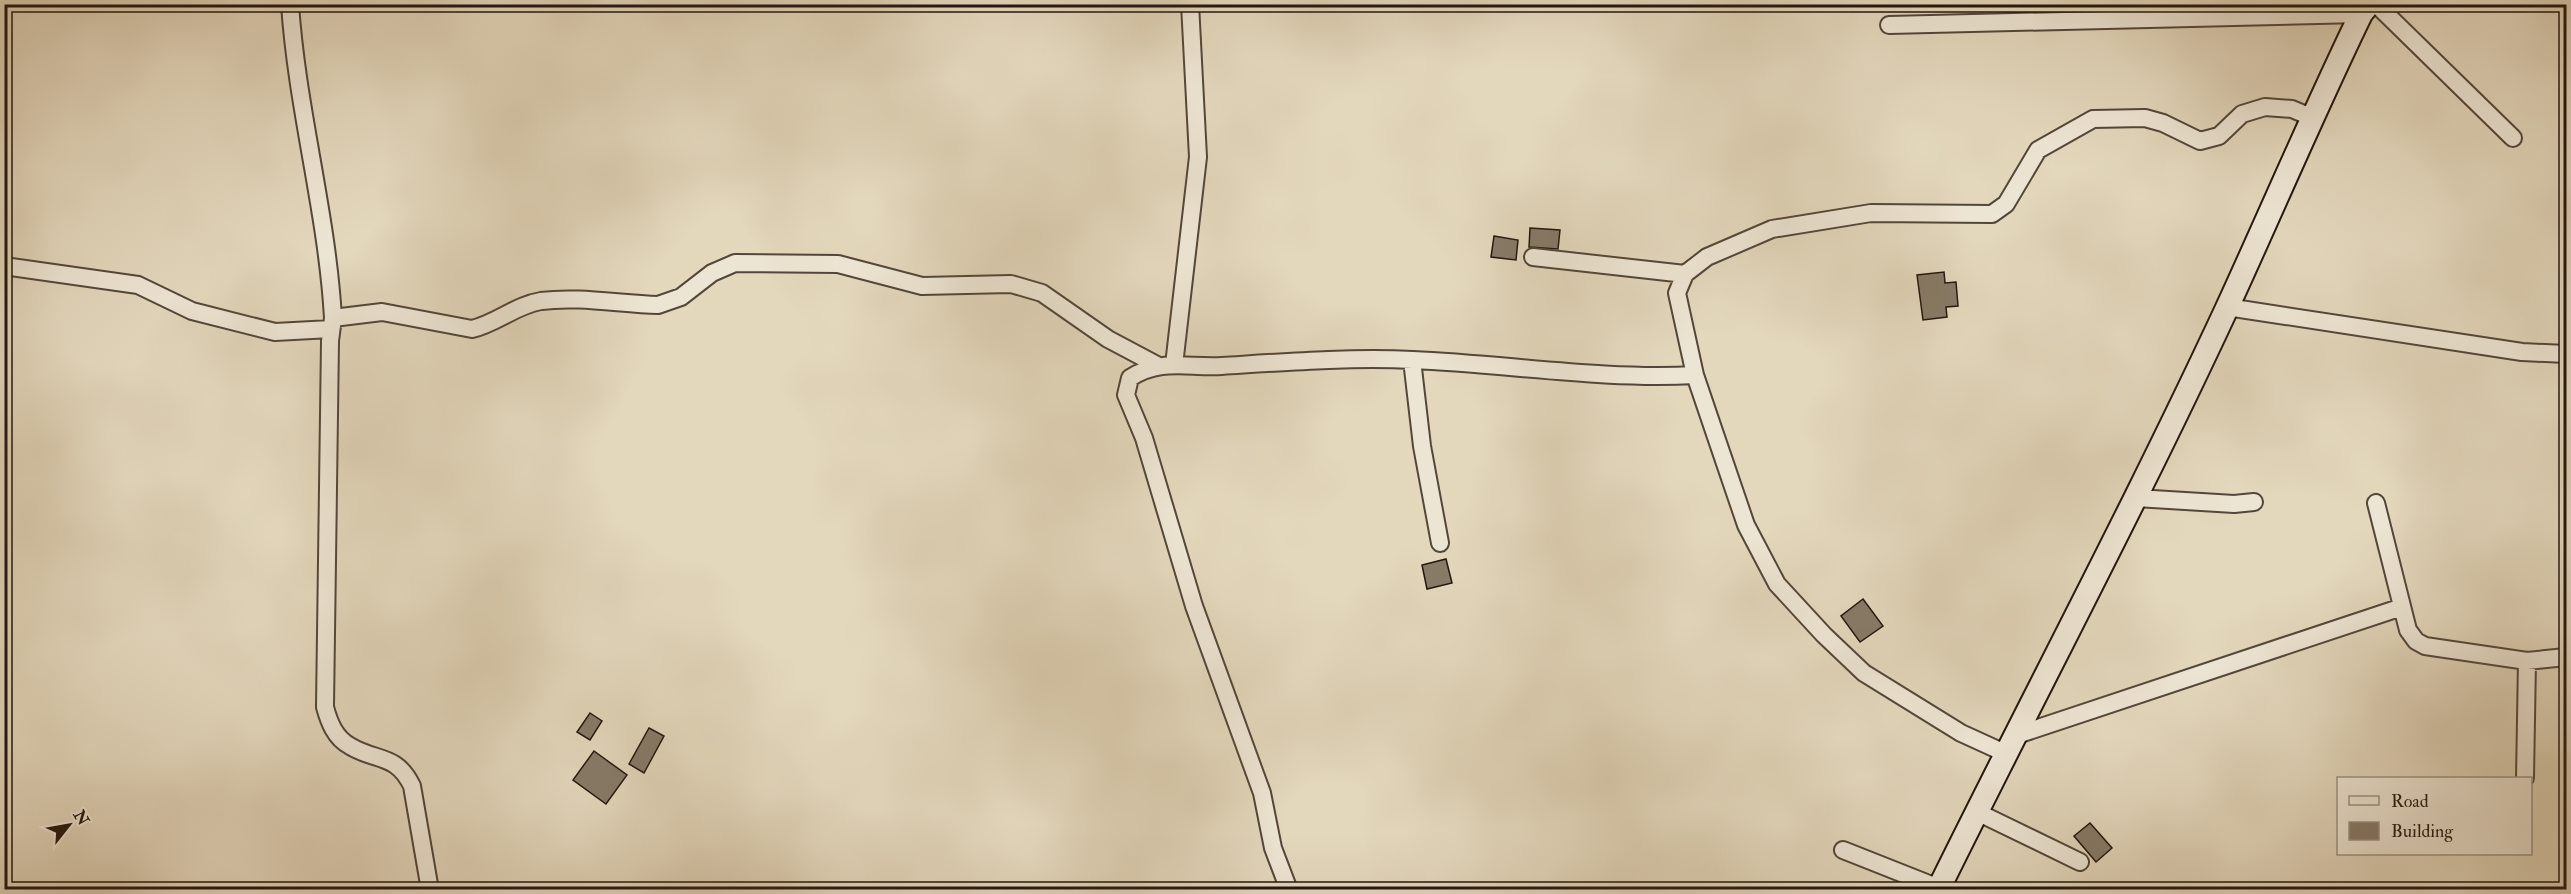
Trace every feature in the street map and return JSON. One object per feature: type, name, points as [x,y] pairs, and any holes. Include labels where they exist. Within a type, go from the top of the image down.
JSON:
[{"type":"street","points":[[290,4],[294,58],[330,261],[332,324],[325,707],[331,728],[349,746],[395,762],[406,774],[412,786],[430,890]]},
{"type":"street","points":[[1174,364],[1198,157],[1190,4]]},
{"type":"street","points":[[1843,850],[1938,889],[2136,498],[2227,307],[2311,117],[2369,8]]},
{"type":"street","points":[[1889,25],[2369,8],[2513,138]]},
{"type":"street","points":[[2311,117],[2292,109],[2265,107],[2242,114],[2219,136],[2200,141],[2163,123],[2145,118],[2093,119],[2038,150],[2006,204],[1992,214],[1871,213],[1772,229],[1707,257],[1685,274],[1677,293],[1695,375],[1746,525],[1777,584],[1864,673],[1961,733],[2011,745],[2402,607]]},
{"type":"street","points":[[1533,257],[1685,274]]},
{"type":"street","points":[[4,267],[138,285],[192,311],[275,332],[332,324],[382,312],[472,329],[486,325],[519,307],[541,301],[658,305],[668,303],[681,297],[712,273],[735,263],[838,264],[922,286],[1011,284],[1042,293],[1108,339],[1157,365]]},
{"type":"street","points":[[2227,307],[2522,352],[2566,354]]},
{"type":"street","points":[[1283,887],[1262,793],[1194,606],[1144,438],[1126,395],[1130,378],[1157,365],[1174,364],[1198,367],[1310,360],[1412,360],[1650,378],[1695,375]]},
{"type":"street","points":[[1412,360],[1422,446],[1440,543]]},
{"type":"street","points":[[2136,498],[2234,504],[2254,502]]},
{"type":"street","points":[[2376,503],[2408,630],[2416,641],[2425,646],[2527,661],[2566,657]]},
{"type":"street","points":[[2525,777],[2527,661]]},
{"type":"street","points":[[1977,812],[2080,862]]},
{"type":"building","points":[[1530,228],[1560,230],[1558,249],[1529,247]]},
{"type":"building","points":[[1494,236],[1518,240],[1516,260],[1491,257]]},
{"type":"building","points":[[1944,272],[1945,283],[1956,282],[1958,306],[1946,307],[1947,317],[1923,320],[1917,275]]},
{"type":"building","points":[[1446,559],[1452,583],[1427,589],[1422,565]]},
{"type":"building","points":[[1863,599],[1883,626],[1860,642],[1841,616]]},
{"type":"building","points":[[590,713],[602,721],[590,740],[577,732]]},
{"type":"building","points":[[649,728],[664,736],[644,773],[629,764]]},
{"type":"building","points":[[594,751],[627,775],[606,804],[573,780]]},
{"type":"building","points":[[2090,823],[2112,848],[2096,862],[2074,836]]}]
